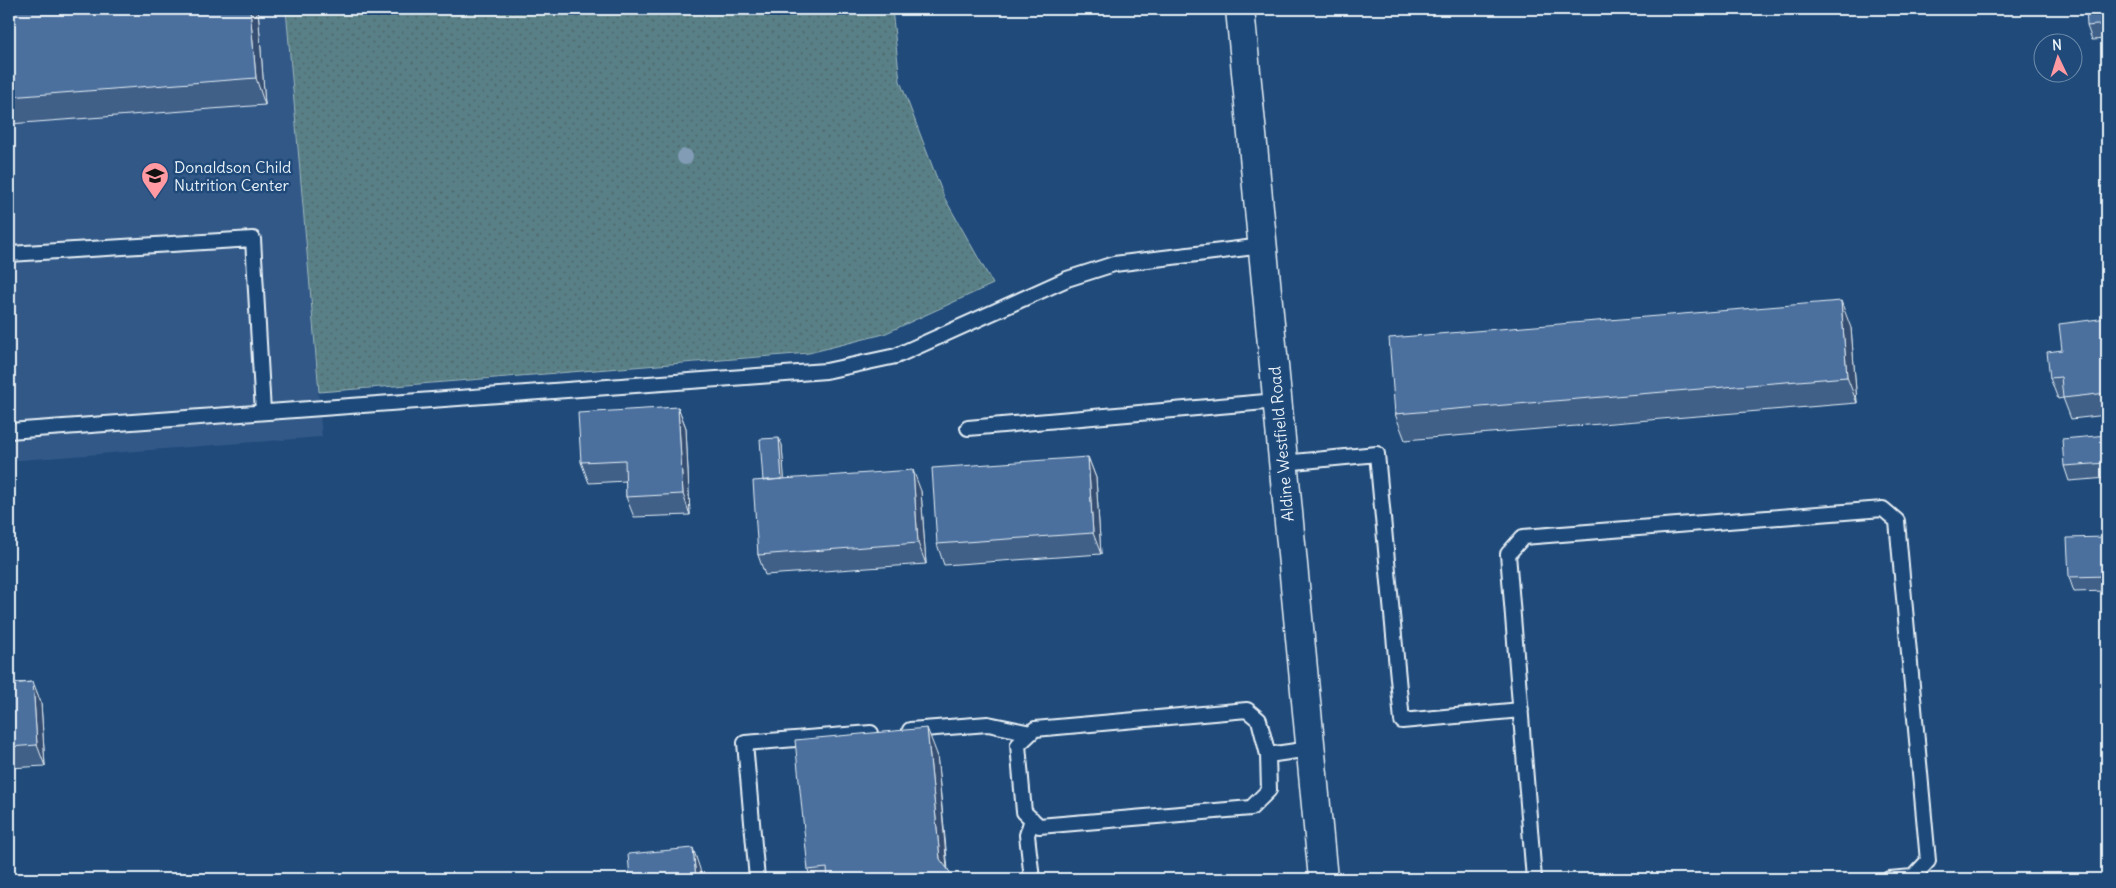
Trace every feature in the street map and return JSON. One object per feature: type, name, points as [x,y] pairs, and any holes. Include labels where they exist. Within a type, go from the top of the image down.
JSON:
[{"type":"main road","name":"Aldine Westfield Road","points":[[1240,9],[1323,879]]},
{"type":"lane","points":[[9,254],[253,239],[263,412]]},
{"type":"lane","points":[[9,431],[826,371],[896,356],[1067,279],[1114,264],[1262,246]]},
{"type":"lane","points":[[968,428],[1277,401]]},
{"type":"lane","points":[[1283,463],[1377,454],[1402,721],[1521,710]]},
{"type":"lane","points":[[1534,879],[1508,554],[1523,537],[1883,509],[1897,521],[1928,861],[1913,878],[1889,879]]},
{"type":"lane","points":[[1247,710],[1259,720],[1268,755],[1269,790],[1251,808],[1039,826],[1024,812],[1018,745],[1035,729],[1247,710]]},
{"type":"lane","points":[[900,731],[988,724],[1031,733]]},
{"type":"lane","points":[[757,879],[745,743],[881,732]]},
{"type":"lane","points":[[1268,755],[1310,749]]},
{"type":"lane","points":[[1032,819],[1027,835],[1032,879]]},
{"type":"shaded area","name":"Donaldson Child Nutrition Center","points":[[9,9],[286,9],[322,437],[9,461]]},
{"type":"green space","points":[[286,9],[892,9],[900,81],[944,197],[993,284],[884,334],[809,353],[319,392]]},
{"type":"building","points":[[9,9],[250,9],[256,78],[9,97]]},
{"type":"building","points":[[2086,9],[2107,9],[2107,24],[2087,26]]},
{"type":"building","points":[[2104,236],[2107,236],[2107,296]]},
{"type":"building","points":[[1841,301],[1847,377],[1395,414],[1389,338]]},
{"type":"building","points":[[2107,318],[2107,393],[2063,398],[2061,377],[2050,378],[2047,352],[2062,350],[2059,324]]},
{"type":"building","points":[[678,407],[683,494],[626,497],[625,460],[581,462],[578,413]]},
{"type":"building","points":[[2107,435],[2107,463],[2064,466],[2062,439]]},
{"type":"building","points":[[779,438],[782,479],[763,481],[760,439]]},
{"type":"building","points":[[1088,457],[1093,533],[937,544],[932,468]]},
{"type":"building","points":[[913,470],[918,543],[758,555],[753,481]]},
{"type":"building","points":[[2105,537],[2107,576],[2069,577],[2067,538]]},
{"type":"building","points":[[9,675],[10,684],[33,682],[37,745],[9,747]]},
{"type":"building","points":[[927,728],[940,859],[955,879],[828,879],[827,868],[808,870],[795,740]]},
{"type":"building","points":[[693,848],[696,879],[630,879],[628,854]]},
{"type":"place","name":"Donaldson Child Nutrition Center","points":[[155,200]]}]
